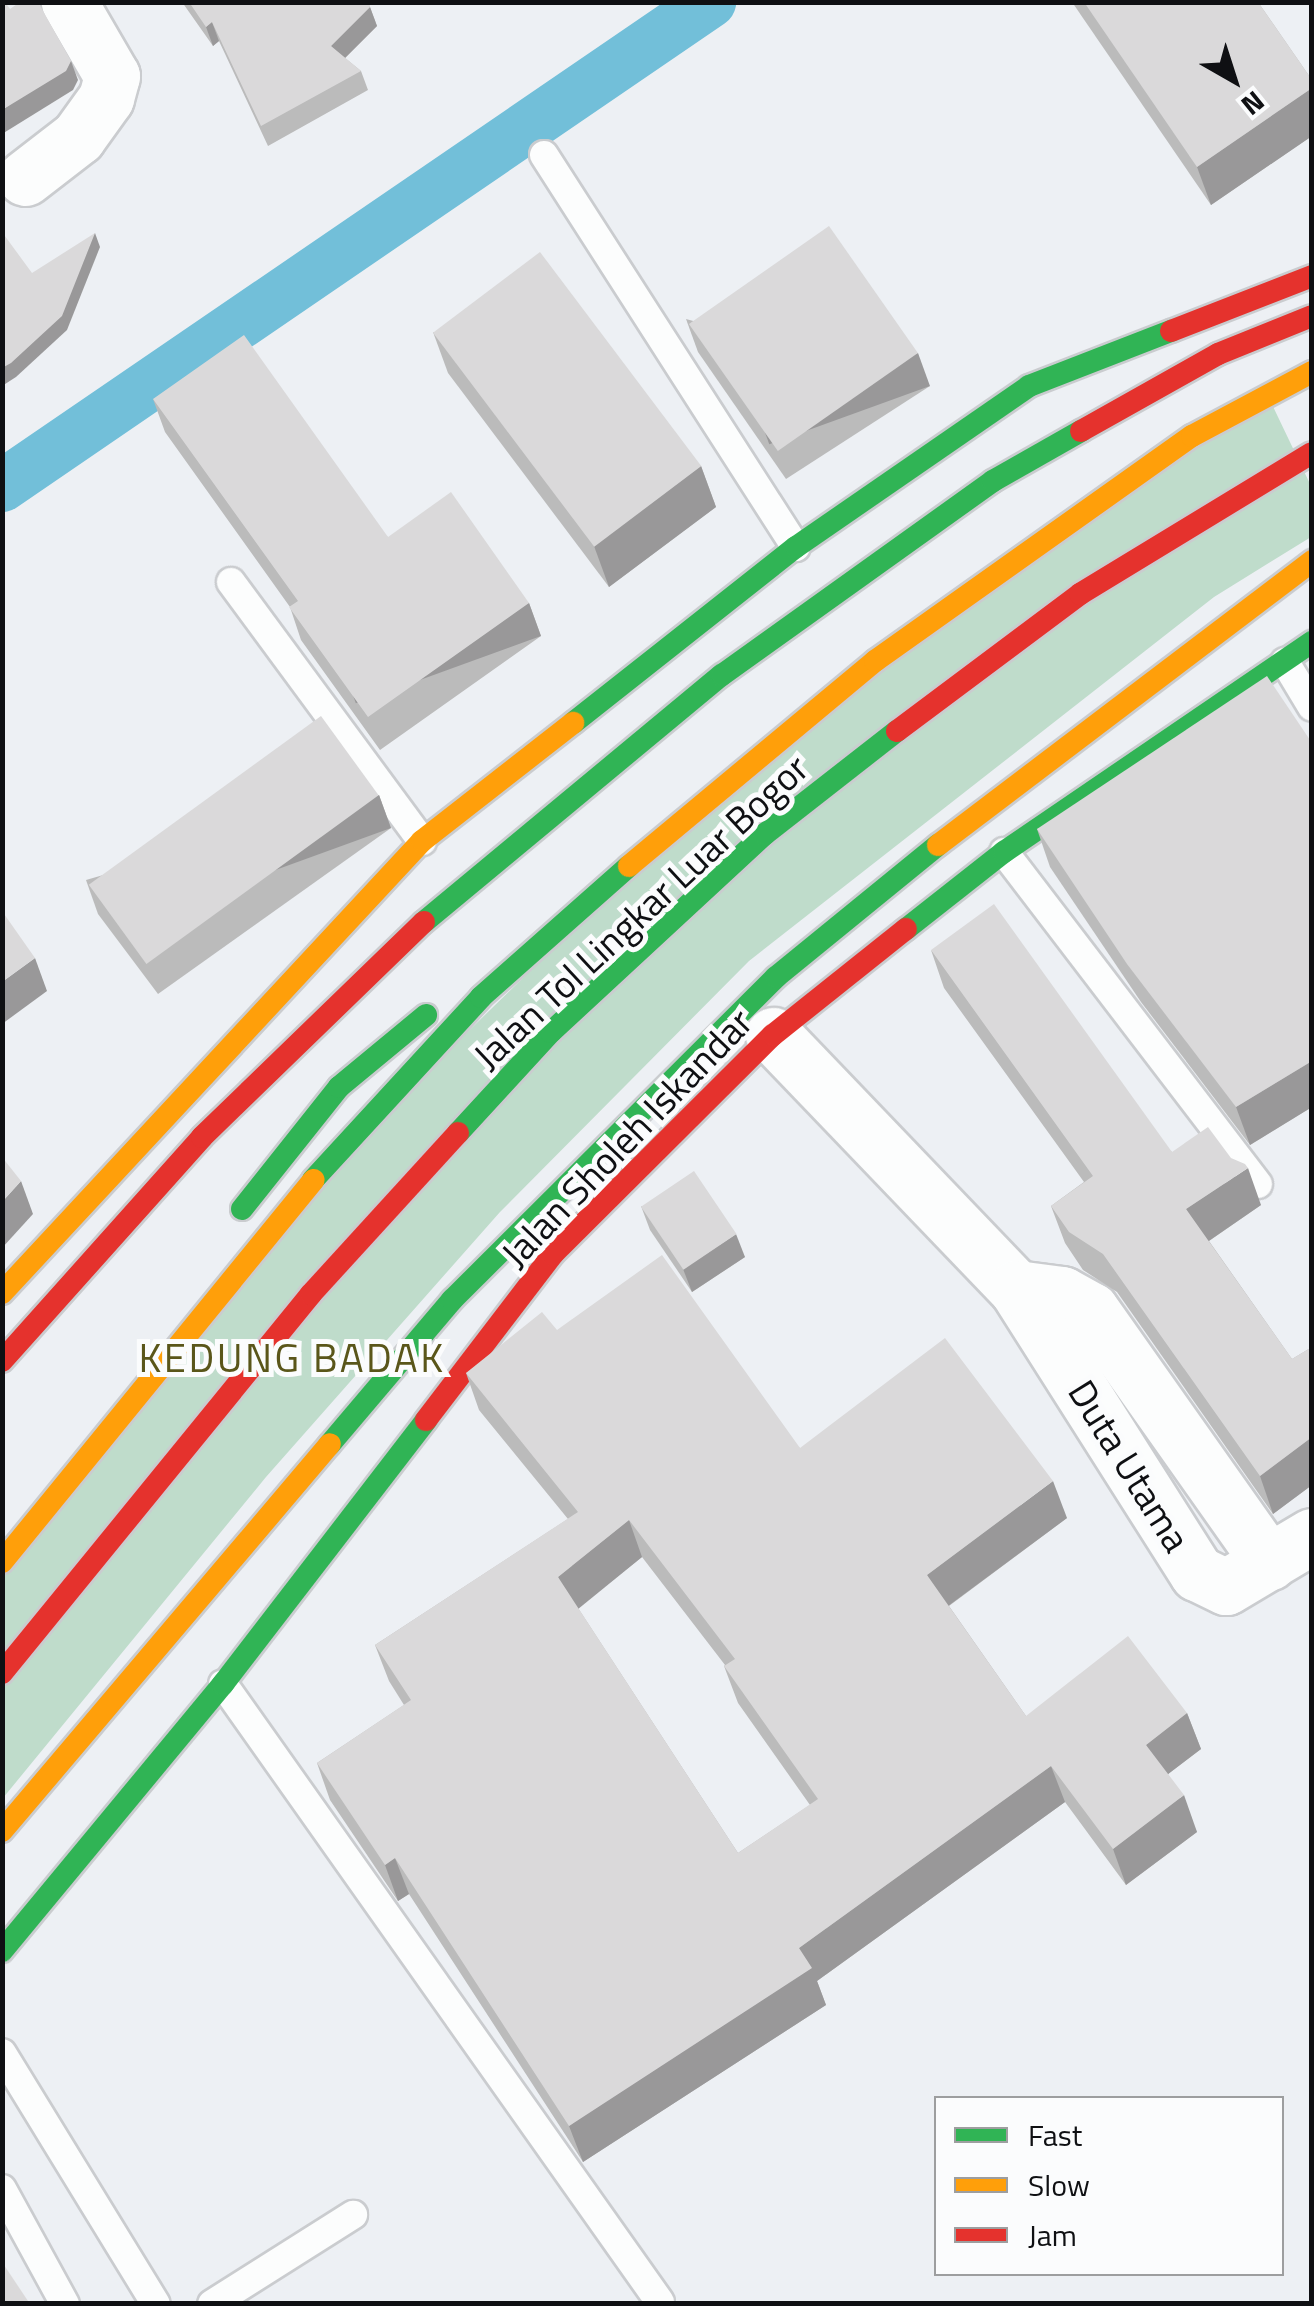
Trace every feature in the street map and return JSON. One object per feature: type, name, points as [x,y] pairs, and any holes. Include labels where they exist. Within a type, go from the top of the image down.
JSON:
[{"type":"highway","points":[[2,1293],[422,842],[796,547],[1029,386],[1312,276]]},
{"type":"highway","points":[[2,1361],[202,1137],[452,895],[722,676],[993,482],[1218,354],[1312,316]]},
{"type":"highway","name":"Jalan Tol Lingkar Luar Bogor","points":[[2,1562],[291,1204],[482,996],[730,776],[875,661],[1192,436],[1312,372]]},
{"type":"highway","points":[[1174,418],[1226,389]]},
{"type":"highway","name":"Jalan Tol Lingkar Luar Bogor","points":[[2,1673],[311,1294],[551,1032],[765,834],[922,712],[1080,594],[1312,453]]},
{"type":"highway","points":[[1265,565],[1312,537]]},
{"type":"highway","points":[[2,1831],[452,1300],[776,977],[997,797],[1312,561]]},
{"type":"highway","points":[[228,1226],[339,1087],[949,578]]},
{"type":"highway","name":"Jalan Sholeh Iskandar","points":[[2,1950],[224,1684],[553,1254],[773,1035],[1004,852],[1312,642]]},
{"type":"highway","points":[[2,1799],[136,1634]]},
{"type":"street","points":[[26,178],[78,137],[106,98],[112,76],[69,2]]},
{"type":"street","name":"Duta Utama","points":[[773,1035],[1016,1288],[1196,1574],[1226,1587],[1290,1549]]},
{"type":"lane","points":[[544,155],[796,547]]},
{"type":"lane","points":[[231,582],[422,842]]},
{"type":"lane","points":[[1285,662],[1312,706]]},
{"type":"lane","points":[[1004,852],[1258,1184]]},
{"type":"lane","points":[[224,1684],[660,2302]]},
{"type":"lane","points":[[8,2072],[156,2304]]},
{"type":"lane","points":[[2,2190],[65,2304]]},
{"type":"lane","points":[[212,2304],[353,2215]]},
{"type":"green space","points":[[1268,396],[1311,486],[1311,537],[1214,597],[749,961],[500,1212],[266,1477],[3,1798],[3,1562],[291,1204],[730,776]]},
{"type":"building","points":[[2,2],[10,9],[20,2],[38,2],[71,61],[66,71],[2,110]]},
{"type":"building","points":[[189,2],[368,2],[370,7],[331,46],[361,71],[261,126],[212,22],[206,27]]},
{"type":"building","points":[[1084,2],[1258,2],[1312,80],[1312,88],[1197,167]]},
{"type":"building","points":[[829,226],[918,353],[778,451],[689,324]]},
{"type":"building","points":[[2,232],[32,273],[95,233],[62,316],[2,368]]},
{"type":"building","points":[[540,252],[701,466],[594,547],[433,333]]},
{"type":"building","points":[[244,335],[388,537],[451,492],[529,603],[368,717],[289,607],[298,601],[153,399]]},
{"type":"building","points":[[1267,676],[1312,743],[1312,1061],[1236,1107],[1127,964],[1037,829]]},
{"type":"building","points":[[321,716],[379,795],[146,964],[89,885]]},
{"type":"building","points":[[994,904],[1172,1152],[1208,1127],[1231,1158],[1248,1168],[1186,1209],[1292,1359],[1312,1347],[1312,1437],[1260,1476],[1103,1254],[1069,1232],[1051,1206],[1093,1176],[931,950]]},
{"type":"building","points":[[2,911],[35,958],[2,982]]},
{"type":"building","points":[[2,1157],[21,1181],[2,1202]]},
{"type":"building","points":[[694,1171],[736,1234],[683,1270],[641,1207]]},
{"type":"building","points":[[662,1255],[800,1448],[945,1338],[1053,1481],[927,1575],[1026,1716],[1128,1636],[1187,1713],[1146,1745],[1184,1795],[1113,1849],[1051,1766],[799,1948],[812,1968],[569,2126],[395,1858],[385,1865],[317,1763],[411,1700],[375,1645],[578,1512],[466,1373],[542,1312],[557,1330]],"holes":[[[629,1520],[735,1659],[724,1666],[818,1799],[738,1853],[558,1577]]]},
{"type":"building","points":[[2,2262],[30,2304],[2,2304]]},
{"type":"waterway","points":[[2,486],[710,2]]},
{"type":"traffic: fast","points":[[573,723],[796,547],[1029,386],[1171,331]]},
{"type":"traffic: fast","points":[[424,922],[722,675],[993,481],[1081,431]]},
{"type":"traffic: fast","points":[[906,929],[1004,852],[1312,642]]},
{"type":"traffic: fast","points":[[458,1133],[551,1032],[765,834],[897,731]]},
{"type":"traffic: fast","points":[[330,1444],[452,1300],[776,977],[938,845]]},
{"type":"traffic: fast","points":[[313,1180],[481,997],[629,866]]},
{"type":"traffic: fast","points":[[242,1209],[339,1087],[426,1015]]},
{"type":"traffic: fast","points":[[2,1951],[223,1684],[426,1420]]},
{"type":"traffic: slow","points":[[629,866],[875,661],[1192,436],[1312,372]]},
{"type":"traffic: slow","points":[[938,845],[1312,561]]},
{"type":"traffic: slow","points":[[2,1293],[422,841],[573,723]]},
{"type":"traffic: slow","points":[[2,1562],[313,1180]]},
{"type":"traffic: slow","points":[[2,1831],[330,1444]]},
{"type":"traffic: jam","points":[[1171,331],[1312,276]]},
{"type":"traffic: jam","points":[[1081,431],[1218,354],[1312,316]]},
{"type":"traffic: jam","points":[[897,731],[1080,594],[1312,453]]},
{"type":"traffic: jam","points":[[2,1361],[202,1137],[424,922]]},
{"type":"traffic: jam","points":[[426,1420],[553,1254],[773,1035],[906,929]]},
{"type":"traffic: jam","points":[[2,1673],[311,1294],[458,1133]]},
{"type":"district","name":"KEDUNG BADAK","points":[[292,1358]]}]
